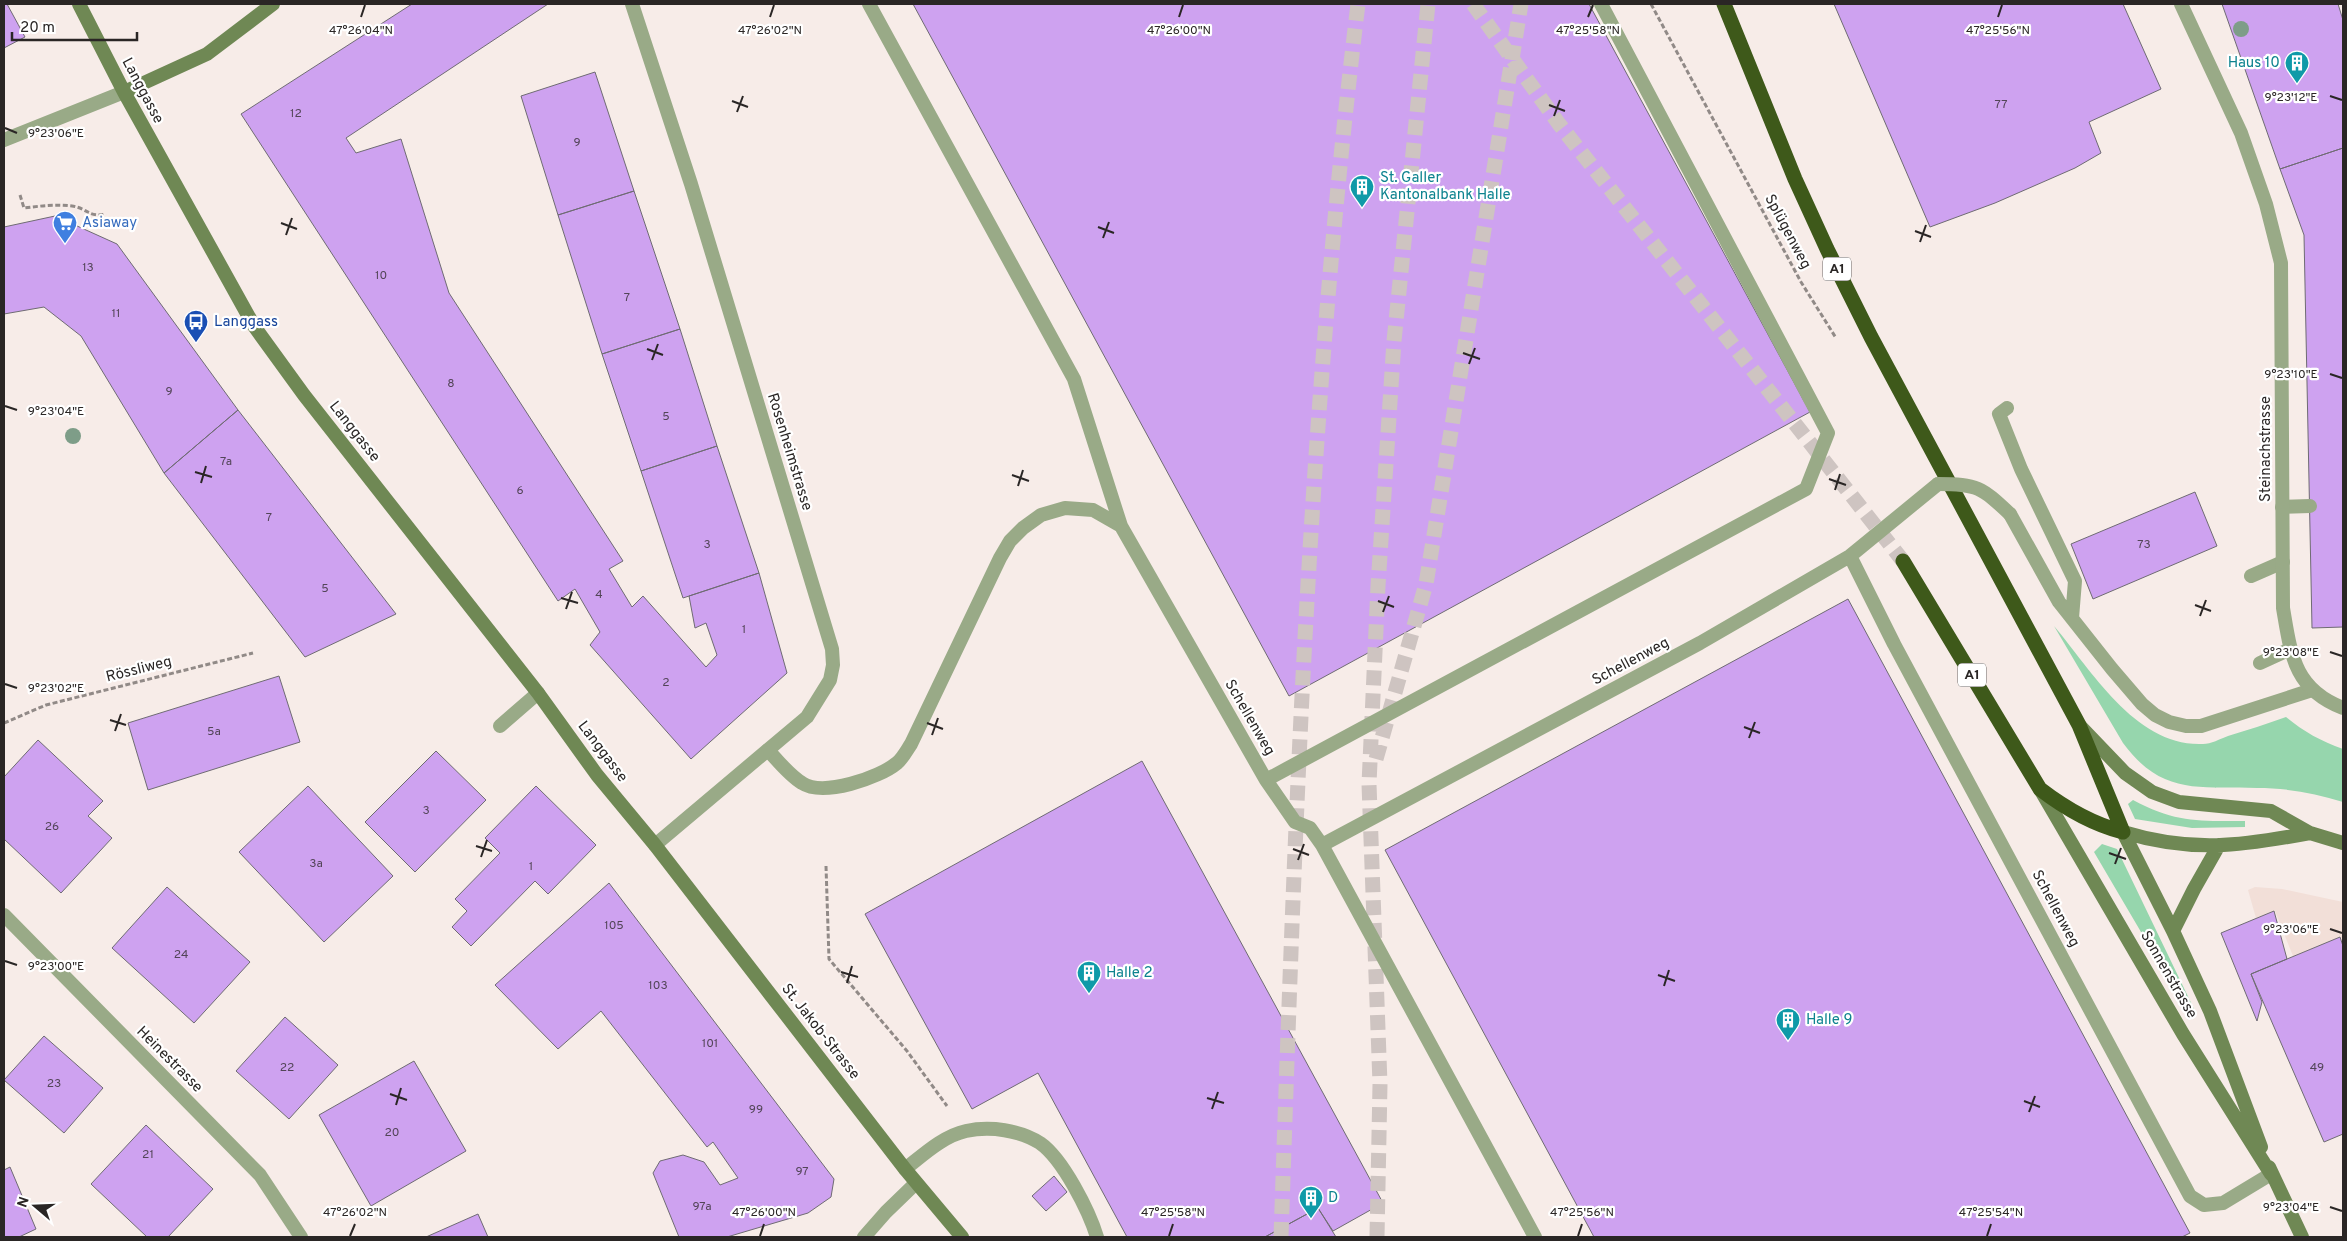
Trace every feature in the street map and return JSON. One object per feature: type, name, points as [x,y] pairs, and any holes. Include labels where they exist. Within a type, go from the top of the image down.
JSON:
[{"type":"highway","name":"A1","points":[[1724,4],[1795,179],[1827,249],[1871,337],[2078,725],[2123,832]]},
{"type":"highway","name":"A1","points":[[1903,561],[2040,789],[2065,808],[2106,828],[2123,832]]},
{"type":"main road","name":"Langgasse","points":[[80,4],[124,92],[254,326],[304,395],[538,693],[597,775],[655,845]]},
{"type":"main road","points":[[124,92],[207,54],[272,4]]},
{"type":"main road","points":[[2078,725],[2124,773],[2152,792],[2187,803],[2270,811],[2310,833],[2343,843]]},
{"type":"main road","name":"Sonnenstrasse","points":[[2040,789],[2183,1034],[2272,1174]]},
{"type":"main road","points":[[2123,832],[2151,841],[2191,846],[2257,843],[2310,833]]},
{"type":"main road","name":"Sonnenstrasse","points":[[2123,832],[2174,931],[2210,1011],[2272,1174],[2302,1237]]},
{"type":"main road","name":"St. Jakob-Strasse","points":[[655,845],[905,1169],[962,1237]]},
{"type":"main road","points":[[2174,931],[2194,889],[2219,845]]},
{"type":"street","name":"Rosenheimstrasse","points":[[632,4],[691,184],[832,649],[833,665],[830,680],[807,718],[655,845]]},
{"type":"street","name":"Schellenweg","points":[[869,4],[1074,379],[1121,526],[1266,780],[1295,822],[1310,828],[1322,845],[1700,643],[1850,556],[1938,484],[1965,484],[1986,492],[2010,514],[2059,602],[2142,704],[2155,715],[2169,722],[2186,726],[2216,723],[2312,690]]},
{"type":"street","points":[[1266,780],[1806,489],[1828,433],[1601,4]]},
{"type":"street","name":"Steinachstrasse","points":[[2181,4],[2240,133],[2266,204],[2281,263],[2283,608],[2293,664],[2320,698],[2343,708]]},
{"type":"street","points":[[4,140],[124,92]]},
{"type":"street","points":[[2007,408],[1999,414],[2021,469],[2075,581],[2072,618]]},
{"type":"street","points":[[2282,507],[2310,506]]},
{"type":"street","points":[[768,750],[803,784],[820,787],[849,784],[868,779],[897,763],[911,744],[1000,558],[1010,541],[1041,515],[1065,508],[1093,510],[1121,526]]},
{"type":"street","name":"Schellenweg","points":[[1850,556],[1894,644],[2190,1196],[2204,1205],[2222,1203],[2272,1174]]},
{"type":"street","points":[[2251,576],[2282,562]]},
{"type":"street","points":[[2260,663],[2290,649]]},
{"type":"street","points":[[500,726],[538,693]]},
{"type":"street","points":[[1322,845],[1535,1237]]},
{"type":"street","name":"Heinestrasse","points":[[4,915],[260,1175],[301,1237]]},
{"type":"street","points":[[905,1169],[936,1145],[965,1131],[994,1129],[1008,1131],[1040,1144],[1063,1169],[1092,1218],[1097,1237]]},
{"type":"street","points":[[864,1237],[916,1183]]},
{"type":"path","name":"Splügenweg","points":[[1651,4],[1801,282],[1836,339]]},
{"type":"path","points":[[20,195],[24,208],[46,205],[75,206],[95,217],[106,214]]},
{"type":"path","name":"Rössliweg","points":[[4,723],[46,705],[253,654]]},
{"type":"path","points":[[826,866],[829,959],[907,1051],[965,1131]]},
{"type":"shaded area","points":[[2255,887],[2282,889],[2343,902],[2343,953],[2299,971],[2275,911],[2256,918],[2248,890]]},
{"type":"green space","points":[[2054,626],[2100,684],[2118,703],[2136,720],[2157,733],[2179,742],[2206,744],[2286,717],[2313,736],[2343,749],[2343,802],[2290,790],[2183,785],[2167,780],[2152,772],[2123,743]]},
{"type":"green space","points":[[2133,800],[2148,808],[2175,817],[2200,820],[2245,821],[2245,827],[2192,828],[2135,819],[2128,804]]},
{"type":"green space","points":[[2102,844],[2117,849],[2194,1009],[2188,1012],[2094,852]]},
{"type":"building","points":[[4,4],[7,4],[25,37],[4,48]]},
{"type":"building","points":[[412,4],[548,4],[346,138],[356,153],[401,139],[449,293],[623,561],[609,569],[632,607],[643,596],[706,667],[717,655],[706,623],[695,628],[689,596],[759,573],[787,673],[691,759],[590,645],[600,632],[575,589],[558,601],[241,114]]},
{"type":"building","name":"St. Galler Kantonalbank Halle","points":[[913,4],[1589,4],[1810,412],[1289,696]]},
{"type":"building","points":[[1834,4],[2123,4],[2161,89],[2089,122],[2101,153],[2075,168],[1995,203],[1930,227]]},
{"type":"building","name":"Haus 10","points":[[2222,4],[2338,4],[2343,20],[2343,148],[2280,169]]},
{"type":"building","points":[[595,72],[634,191],[558,215],[521,96]]},
{"type":"building","points":[[2343,148],[2343,627],[2312,628],[2304,235],[2280,169]]},
{"type":"building","points":[[634,191],[680,329],[602,354],[558,215]]},
{"type":"building","points":[[55,216],[117,244],[238,410],[164,473],[81,336],[44,307],[4,314],[4,227]]},
{"type":"building","points":[[680,329],[717,446],[641,471],[602,354]]},
{"type":"building","points":[[238,410],[396,614],[305,657],[164,473]]},
{"type":"building","points":[[717,446],[759,573],[683,598],[641,471]]},
{"type":"building","points":[[2195,492],[2217,546],[2093,599],[2071,544]]},
{"type":"building","name":"Halle 9","points":[[1848,599],[2190,1233],[2182,1237],[1594,1237],[1385,850]]},
{"type":"building","points":[[279,676],[300,742],[148,790],[128,723]]},
{"type":"building","points":[[38,740],[103,801],[88,816],[112,838],[61,893],[4,839],[4,777]]},
{"type":"building","points":[[436,751],[486,800],[415,872],[365,822]]},
{"type":"building","name":"Halle 2","points":[[1142,761],[1383,1203],[1333,1231],[1318,1208],[1265,1237],[1127,1237],[1038,1073],[972,1109],[865,914]]},
{"type":"building","points":[[308,786],[393,876],[324,942],[239,852]]},
{"type":"building","points":[[536,786],[596,845],[548,894],[535,881],[471,946],[452,927],[467,911],[455,899],[500,853],[485,838]]},
{"type":"building","points":[[609,883],[834,1179],[831,1197],[808,1213],[727,1237],[679,1237],[653,1173],[660,1161],[683,1155],[704,1162],[720,1185],[738,1178],[713,1142],[707,1147],[601,1011],[558,1049],[495,985]]},
{"type":"building","points":[[167,887],[250,962],[194,1023],[112,948]]},
{"type":"building","points":[[2274,911],[2287,959],[2251,974],[2262,1002],[2257,1021],[2221,933]]},
{"type":"building","points":[[2340,937],[2343,946],[2343,1134],[2324,1142],[2251,974]]},
{"type":"building","points":[[285,1017],[338,1065],[289,1119],[236,1071]]},
{"type":"building","points":[[44,1036],[103,1088],[64,1133],[4,1080]]},
{"type":"building","points":[[414,1061],[466,1151],[371,1206],[319,1115]]},
{"type":"building","points":[[146,1125],[213,1189],[168,1237],[147,1237],[91,1184]]},
{"type":"building","points":[[10,1167],[36,1229],[19,1237],[4,1237],[4,1170]]},
{"type":"building","points":[[1054,1176],[1067,1192],[1046,1211],[1032,1196]]},
{"type":"building","name":"D","points":[[1318,1208],[1336,1237],[1265,1237]]},
{"type":"building","points":[[478,1214],[488,1237],[426,1237]]},
{"type":"tunnel","points":[[1281,1237],[1298,774],[1315,465],[1341,158],[1358,4]]},
{"type":"tunnel","points":[[1377,1237],[1380,1084],[1369,784],[1378,586],[1394,341],[1428,4]]},
{"type":"tunnel","points":[[1473,4],[1559,124],[1903,561]]},
{"type":"tunnel","points":[[1376,759],[1426,584],[1521,4]]},
{"type":"place","name":"Haus 10","points":[[2297,84]]},
{"type":"place","name":"St. Galler Kantonalbank Halle","points":[[1362,208]]},
{"type":"place","name":"Asiaway","points":[[65,244]]},
{"type":"place","name":"Langgass","points":[[196,343]]},
{"type":"place","name":"Halle 2","points":[[1089,994]]},
{"type":"place","name":"Halle 9","points":[[1788,1041]]},
{"type":"place","name":"D","points":[[1311,1219]]}]
